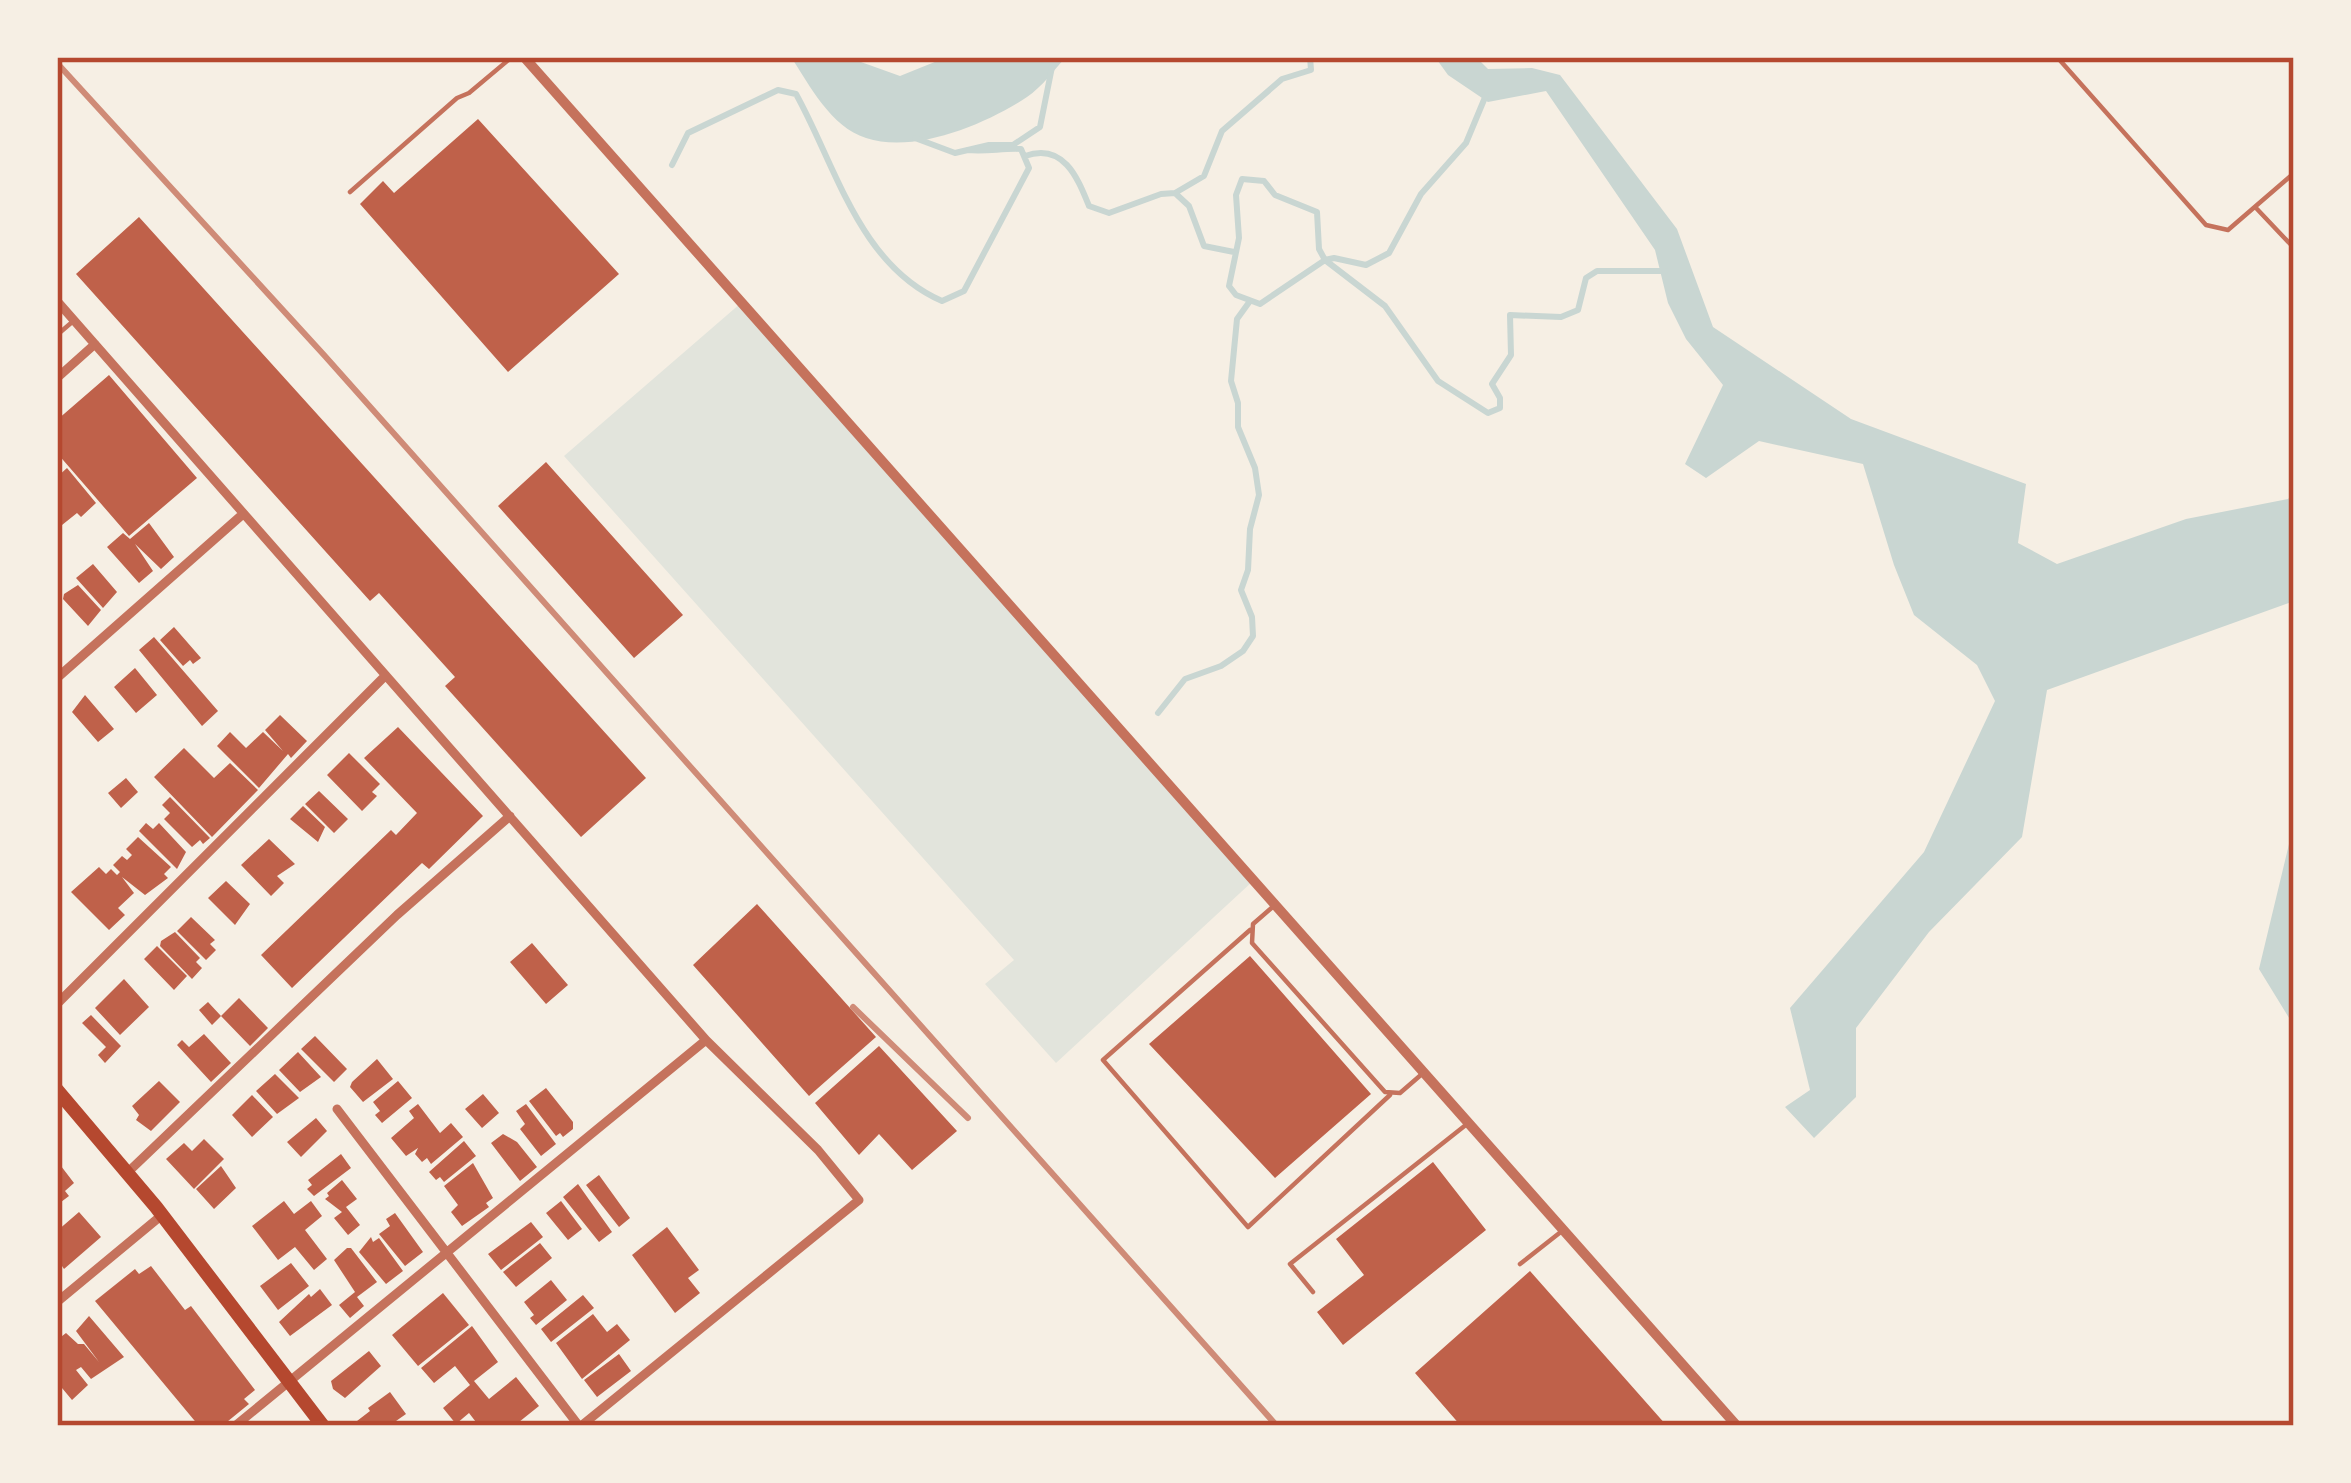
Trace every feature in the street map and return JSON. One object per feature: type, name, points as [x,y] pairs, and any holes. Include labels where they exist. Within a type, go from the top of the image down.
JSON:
[{"type":"main road","points":[[57,1090],[162,1216],[323,1426]]},
{"type":"street","points":[[524,57],[1737,1426]]},
{"type":"street","points":[[57,301],[706,1040],[818,1150],[859,1200],[580,1426],[337,1109]]},
{"type":"street","points":[[57,378],[94,344]]},
{"type":"street","points":[[57,678],[243,514]]},
{"type":"street","points":[[57,1004],[385,676]]},
{"type":"street","points":[[127,1174],[397,915],[510,816]]},
{"type":"street","points":[[235,1426],[706,1040]]},
{"type":"street","points":[[57,1302],[162,1216]]},
{"type":"lane","points":[[350,192],[457,98],[512,57]]},
{"type":"lane","points":[[2057,57],[2206,225],[2228,230],[2294,173]]},
{"type":"lane","points":[[2257,208],[2294,248]]},
{"type":"lane","points":[[57,335],[74,321]]},
{"type":"lane","points":[[1275,905],[1103,1060],[1249,1227],[1390,1095],[1400,1094],[1422,1073]]},
{"type":"lane","points":[[1250,930],[1252,943],[1390,1095]]},
{"type":"lane","points":[[1313,1292],[1290,1264],[1467,1124]]},
{"type":"lane","points":[[1520,1264],[1562,1231]]},
{"type":"shaded area","points":[[791,57],[847,57],[900,76],[947,57],[1066,57],[1027,97],[971,126],[928,139],[885,142],[842,125]]},
{"type":"shaded area","points":[[1435,57],[1476,57],[1488,69],[1532,68],[1560,75],[1677,229],[1713,327],[1851,419],[2026,484],[2018,543],[2057,564],[2186,519],[2288,499],[2294,493],[2294,601],[2047,690],[2022,837],[1929,932],[1856,1028],[1856,1097],[1814,1138],[1785,1107],[1810,1090],[1790,1008],[1924,852],[1995,701],[1977,665],[1914,615],[1863,464],[1759,441],[1706,478],[1685,464],[1723,385],[1686,339],[1668,303],[1655,250],[1546,91],[1488,102],[1448,75]]},
{"type":"shaded area","points":[[741,303],[1253,881],[1056,1063],[985,984],[1014,960],[564,456]]},
{"type":"shaded area","points":[[2294,793],[2294,1026],[2259,969],[2289,844]]},
{"type":"building","points":[[478,119],[619,274],[508,372],[360,204],[383,181],[394,193]]},
{"type":"building","points":[[139,217],[646,778],[581,837],[445,686],[455,677],[379,593],[370,601],[76,274]]},
{"type":"building","points":[[109,375],[197,478],[129,536],[57,453],[57,420]]},
{"type":"building","points":[[546,462],[683,615],[634,658],[498,506]]},
{"type":"building","points":[[67,468],[96,503],[81,517],[77,513],[62,525],[57,520],[57,477]]},
{"type":"building","points":[[149,523],[174,557],[161,569],[135,544],[153,571],[139,583],[107,547],[123,533],[130,539]]},
{"type":"building","points":[[93,564],[117,592],[103,608],[76,578]]},
{"type":"building","points":[[78,585],[101,610],[88,626],[63,599]]},
{"type":"building","points":[[174,627],[201,658],[193,664],[190,660],[183,666],[160,640]]},
{"type":"building","points":[[154,637],[218,711],[202,726],[139,650]]},
{"type":"building","points":[[135,668],[157,695],[136,713],[114,687]]},
{"type":"building","points":[[85,695],[114,729],[98,742],[72,712]]},
{"type":"building","points":[[280,715],[307,741],[291,758],[288,754],[259,788],[217,746],[230,732],[246,748],[263,732],[283,751],[265,730]]},
{"type":"building","points":[[398,727],[483,816],[429,869],[422,863],[292,988],[261,955],[391,830],[396,835],[417,813],[364,758]]},
{"type":"building","points":[[184,748],[214,778],[230,763],[258,790],[212,837],[154,777]]},
{"type":"building","points":[[349,753],[380,784],[372,792],[377,796],[362,811],[327,775]]},
{"type":"building","points":[[126,778],[138,792],[121,808],[108,793]]},
{"type":"building","points":[[319,791],[348,819],[334,833],[305,804]]},
{"type":"building","points":[[170,797],[210,838],[203,844],[200,840],[192,847],[164,819],[170,813],[162,805]]},
{"type":"building","points":[[303,806],[325,827],[318,842],[290,819]]},
{"type":"building","points":[[146,823],[153,829],[159,823],[186,852],[177,869],[139,831]]},
{"type":"building","points":[[138,837],[171,867],[164,874],[168,878],[145,895],[122,877],[134,893],[118,908],[125,915],[109,930],[71,892],[99,867],[117,875],[120,872],[113,865],[122,856],[127,860],[132,855],[126,849]]},
{"type":"building","points":[[269,839],[295,864],[277,876],[284,883],[271,896],[241,865]]},
{"type":"building","points":[[226,881],[250,904],[235,925],[208,898]]},
{"type":"building","points":[[757,904],[876,1037],[809,1096],[693,965]]},
{"type":"building","points":[[191,917],[215,940],[210,944],[216,950],[206,960],[177,931]]},
{"type":"building","points":[[175,932],[200,958],[196,962],[202,968],[192,979],[160,946]]},
{"type":"building","points":[[532,943],[568,985],[546,1004],[510,962]]},
{"type":"building","points":[[157,946],[187,976],[174,990],[144,959]]},
{"type":"building","points":[[1250,956],[1371,1094],[1275,1178],[1149,1044]]},
{"type":"building","points":[[124,979],[149,1007],[120,1035],[95,1008]]},
{"type":"building","points":[[239,998],[268,1028],[250,1046],[221,1016]]},
{"type":"building","points":[[208,1002],[221,1016],[212,1025],[199,1010]]},
{"type":"building","points":[[91,1015],[121,1046],[105,1063],[98,1055],[106,1047],[82,1023]]},
{"type":"building","points":[[204,1034],[231,1063],[211,1082],[177,1045],[182,1040],[189,1047]]},
{"type":"building","points":[[315,1036],[347,1069],[334,1082],[301,1049]]},
{"type":"building","points":[[879,1046],[957,1131],[912,1170],[879,1134],[859,1155],[815,1103]]},
{"type":"building","points":[[298,1052],[321,1077],[300,1092],[279,1070]]},
{"type":"building","points":[[377,1059],[393,1079],[363,1102],[350,1087]]},
{"type":"building","points":[[275,1074],[299,1098],[277,1114],[256,1091]]},
{"type":"building","points":[[159,1081],[180,1102],[151,1131],[136,1120],[139,1115],[132,1106]]},
{"type":"building","points":[[398,1081],[412,1098],[382,1123],[373,1102]]},
{"type":"building","points":[[546,1088],[573,1122],[573,1129],[563,1137],[556,1136],[529,1101]]},
{"type":"building","points":[[483,1094],[499,1113],[482,1128],[465,1109]]},
{"type":"building","points":[[252,1095],[273,1117],[252,1137],[232,1115]]},
{"type":"building","points":[[418,1104],[440,1133],[451,1123],[463,1137],[431,1164],[415,1154],[418,1148],[406,1156],[391,1138],[414,1118],[409,1111]]},
{"type":"building","points":[[526,1104],[556,1144],[541,1156],[520,1129],[525,1124],[516,1111]]},
{"type":"building","points":[[316,1118],[327,1131],[301,1157],[287,1142]]},
{"type":"building","points":[[503,1134],[517,1142],[537,1167],[520,1181],[491,1143]]},
{"type":"building","points":[[204,1139],[224,1159],[194,1189],[166,1159],[184,1143],[192,1151]]},
{"type":"building","points":[[464,1141],[476,1156],[444,1182],[440,1177],[436,1180],[429,1172]]},
{"type":"building","points":[[341,1154],[351,1168],[314,1196],[307,1189],[312,1185],[308,1180]]},
{"type":"building","points":[[1433,1162],[1486,1230],[1343,1345],[1317,1312],[1364,1275],[1336,1239]]},
{"type":"building","points":[[473,1163],[493,1198],[486,1203],[489,1207],[462,1226],[451,1212],[458,1205],[444,1186]]},
{"type":"building","points":[[61,1166],[74,1183],[65,1191],[69,1196],[57,1205],[57,1169]]},
{"type":"building","points":[[221,1166],[236,1188],[214,1209],[196,1189]]},
{"type":"building","points":[[599,1175],[630,1218],[619,1227],[586,1185]]},
{"type":"building","points":[[342,1180],[357,1199],[346,1207],[360,1225],[348,1235],[334,1218],[342,1212],[325,1199]]},
{"type":"building","points":[[578,1184],[612,1232],[599,1242],[563,1197]]},
{"type":"building","points":[[284,1201],[294,1214],[311,1201],[322,1216],[305,1230],[327,1259],[314,1270],[295,1247],[278,1260],[252,1226]]},
{"type":"building","points":[[561,1201],[582,1229],[568,1240],[546,1213]]},
{"type":"building","points":[[79,1212],[101,1237],[57,1270],[57,1231]]},
{"type":"building","points":[[395,1213],[423,1252],[405,1266],[379,1234],[390,1226],[386,1219]]},
{"type":"building","points":[[531,1222],[543,1237],[501,1270],[488,1254]]},
{"type":"building","points":[[667,1227],[699,1270],[688,1278],[700,1293],[675,1313],[632,1255]]},
{"type":"building","points":[[371,1237],[373,1242],[379,1238],[403,1271],[386,1284],[359,1252]]},
{"type":"building","points":[[540,1243],[552,1258],[516,1287],[503,1272]]},
{"type":"building","points":[[347,1248],[377,1282],[357,1297],[364,1306],[350,1318],[339,1305],[355,1292],[334,1260]]},
{"type":"building","points":[[291,1263],[309,1286],[278,1310],[260,1286]]},
{"type":"building","points":[[151,1266],[185,1310],[191,1306],[255,1390],[244,1399],[249,1404],[222,1426],[199,1426],[95,1301],[135,1269],[139,1274]]},
{"type":"building","points":[[1530,1271],[1667,1426],[1461,1426],[1415,1373]]},
{"type":"building","points":[[551,1280],[567,1300],[536,1325],[524,1302]]},
{"type":"building","points":[[320,1289],[332,1305],[290,1336],[279,1322]]},
{"type":"building","points":[[443,1293],[469,1325],[418,1366],[392,1335]]},
{"type":"building","points":[[583,1295],[594,1308],[551,1342],[541,1329]]},
{"type":"building","points":[[593,1314],[607,1332],[617,1324],[630,1340],[582,1379],[556,1343]]},
{"type":"building","points":[[89,1316],[124,1357],[91,1379],[81,1367],[76,1370],[88,1385],[72,1400],[57,1382],[57,1340],[66,1333],[84,1344],[99,1362],[76,1331]]},
{"type":"building","points":[[472,1326],[498,1362],[474,1381],[489,1399],[516,1377],[539,1406],[514,1426],[479,1426],[469,1413],[456,1424],[443,1408],[470,1385],[455,1366],[434,1383],[421,1368]]},
{"type":"building","points":[[369,1351],[381,1366],[345,1398],[331,1381]]},
{"type":"building","points":[[619,1354],[631,1371],[597,1397],[584,1380]]},
{"type":"building","points":[[390,1392],[406,1414],[398,1424],[361,1426],[357,1421],[368,1408]]},
{"type":"waterway","points":[[915,138],[955,153],[1013,145],[1040,127],[1057,57]]},
{"type":"waterway","points":[[1234,252],[1204,246],[1189,206],[1175,193],[1204,176],[1222,131],[1282,79],[1311,70],[1310,57]]},
{"type":"waterway","points":[[672,165],[688,133],[778,90],[796,94],[870,239],[914,285],[942,301],[964,291],[1029,168],[1021,149],[967,150]]},
{"type":"waterway","points":[[1486,95],[1466,143],[1421,194],[1389,253],[1366,265],[1325,260],[1260,304],[1236,295],[1229,286],[1239,238],[1236,195],[1242,179],[1264,181],[1275,195],[1317,212],[1319,249],[1325,260],[1385,306],[1438,381],[1488,413],[1500,408],[1492,384],[1511,355],[1510,315],[1561,317],[1578,310],[1586,278],[1597,271],[1665,271]]},
{"type":"waterway","points":[[1025,156],[1050,154],[1059,159],[1074,175],[1089,206],[1109,213],[1175,193]]},
{"type":"waterway","points":[[1158,713],[1185,679],[1221,666],[1243,651],[1253,636],[1252,617],[1241,590],[1259,495],[1255,468],[1238,427],[1238,403],[1231,381],[1237,319],[1250,301]]},
{"type":"railway","points":[[57,63],[324,355],[1277,1426]]},
{"type":"railway","points":[[853,1007],[968,1118]]}]
